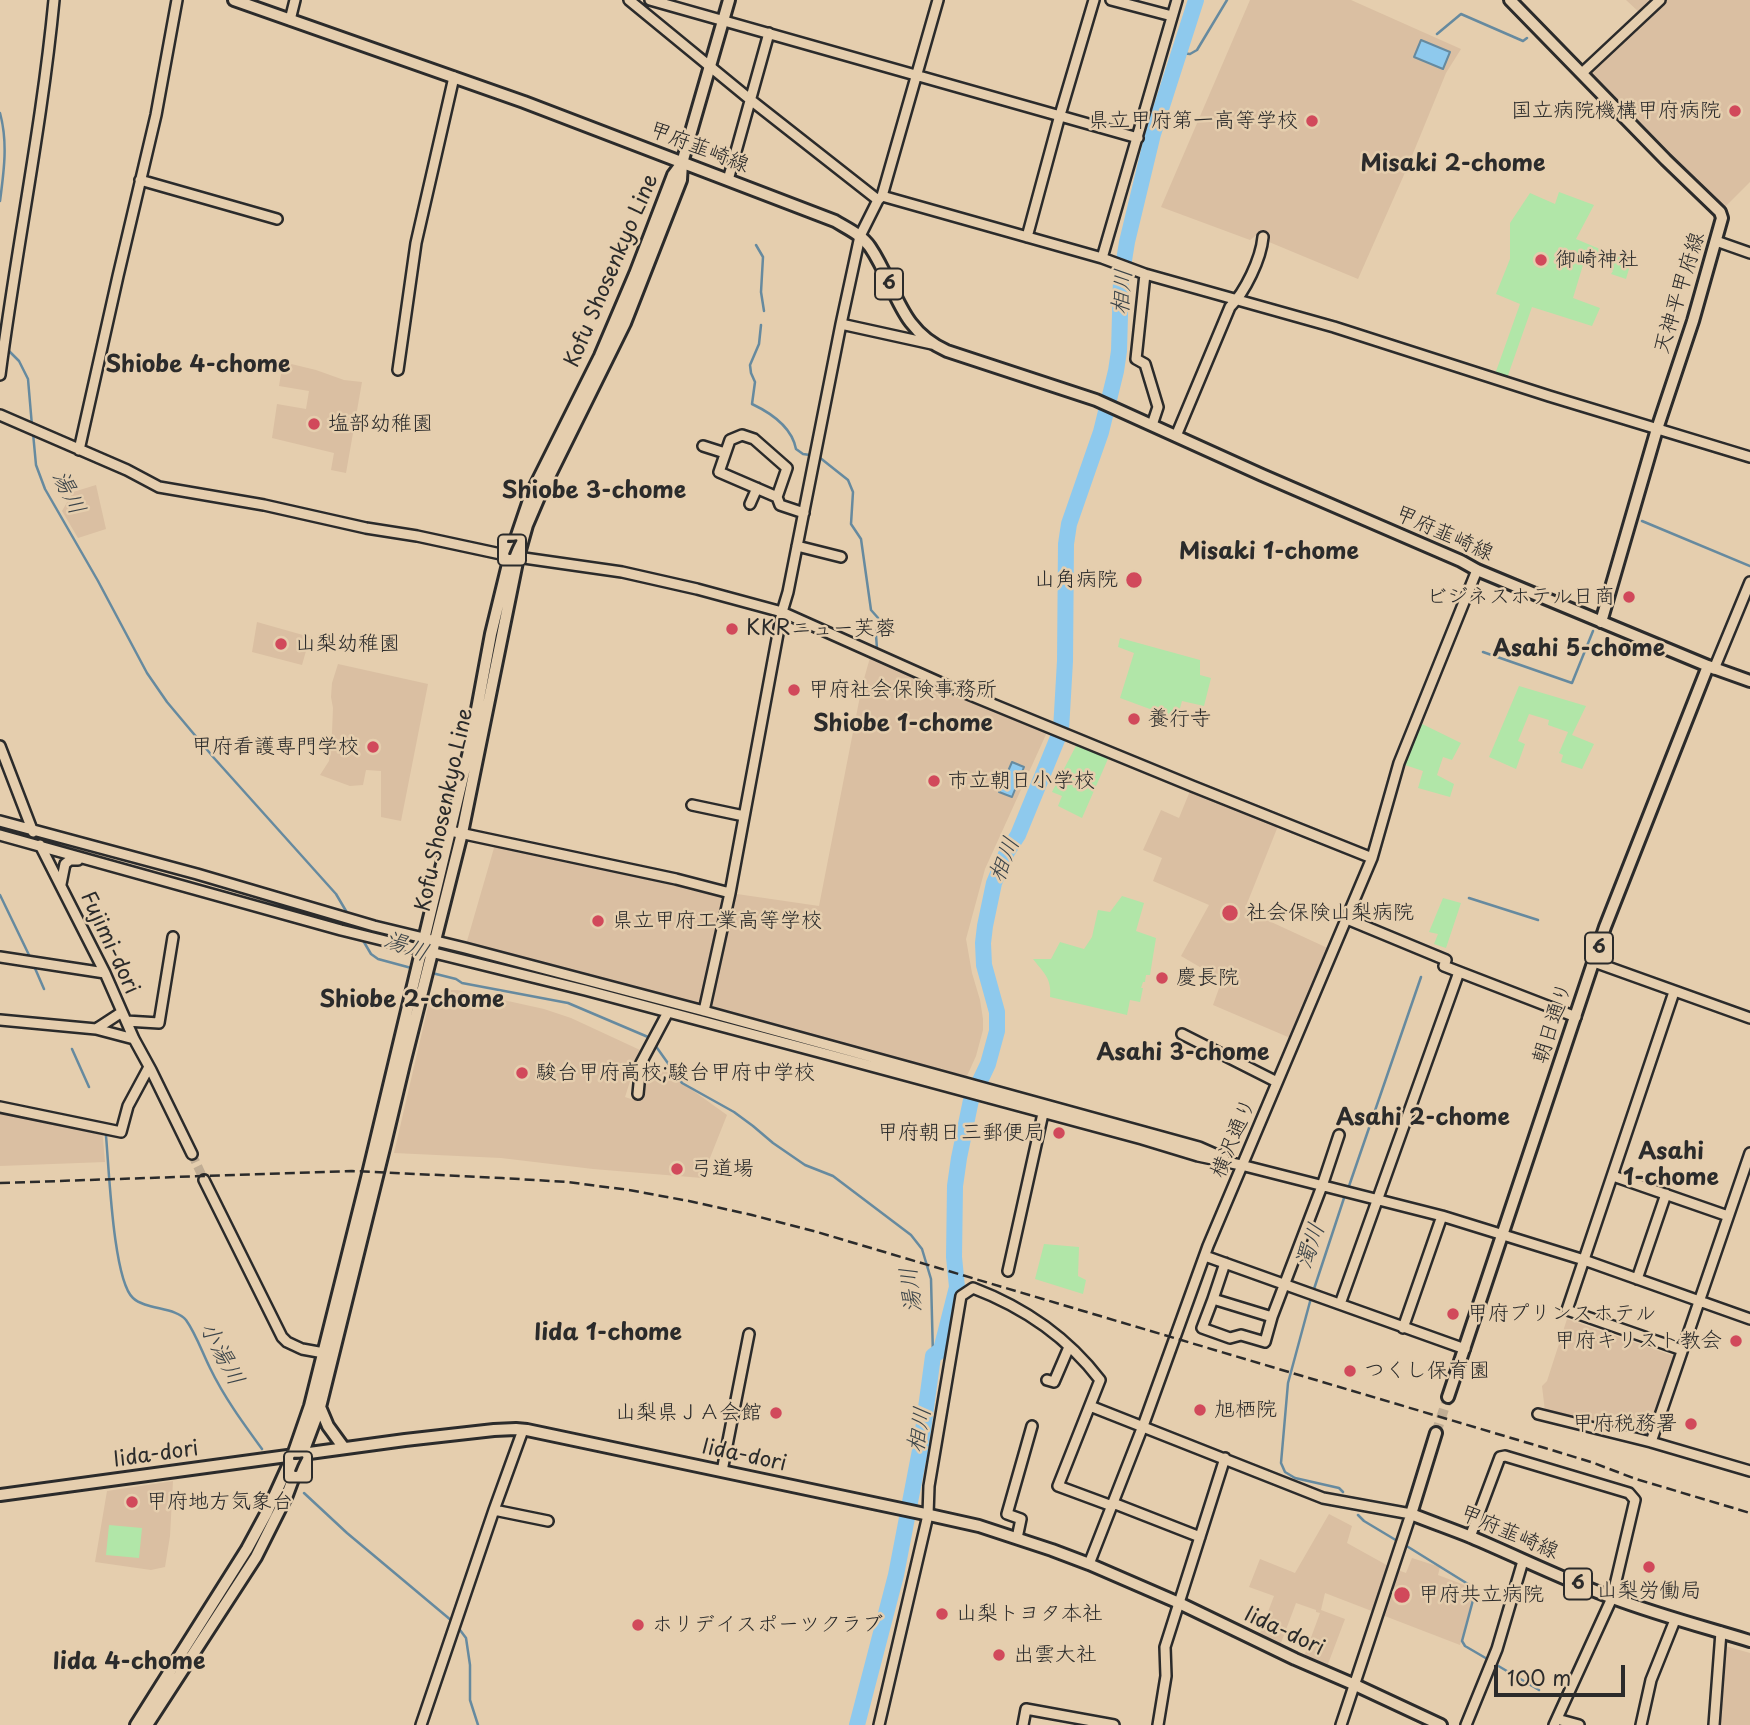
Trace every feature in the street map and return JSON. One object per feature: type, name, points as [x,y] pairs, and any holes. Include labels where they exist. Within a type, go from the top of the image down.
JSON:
[{"type":"main road","name":"甲府韮崎線","points":[[235,0],[454,77],[835,221],[860,236],[870,247],[908,320],[932,344],[1096,400],[1477,570],[1750,681]]},
{"type":"main road","name":"Kofu Shosenkyo Line","points":[[147,1725],[256,1557],[287,1494],[386,1144],[428,972],[514,556],[539,497],[625,323],[681,180],[682,163],[729,0]]},
{"type":"main road","name":"天神平甲府線","points":[[1510,0],[1723,218],[1693,321],[1657,429],[1601,622]]},
{"type":"main road","name":"朝日通り","points":[[1448,1397],[1610,914],[1711,667]]},
{"type":"main road","name":"Kofu Shosenkyo Line","points":[[136,1725],[247,1549],[320,1407],[328,1356],[367,1178],[423,938],[456,832]]},
{"type":"main road","points":[[320,1407],[328,1426],[344,1448]]},
{"type":"main road","name":"Iida-dori","points":[[0,1495],[344,1448],[481,1432],[523,1430],[927,1514],[1017,1538],[1089,1564],[1179,1603],[1294,1659],[1441,1725]]},
{"type":"main road","points":[[1411,1514],[1436,1433]]},
{"type":"main road","name":"甲府韮崎線","points":[[1411,1514],[1612,1598],[1675,1620],[1750,1641]]},
{"type":"street","points":[[0,375],[50,46],[54,0]]},
{"type":"street","points":[[79,450],[156,115],[177,0]]},
{"type":"street","points":[[290,20],[295,0]]},
{"type":"street","points":[[629,0],[752,101],[880,198],[1104,259],[1145,274],[1342,330],[1750,457]]},
{"type":"street","points":[[650,0],[1138,138]]},
{"type":"street","points":[[704,1012],[730,893],[782,612],[860,236],[880,198],[938,0]]},
{"type":"street","points":[[1027,237],[1094,0]]},
{"type":"street","points":[[1111,0],[1172,16]]},
{"type":"street","points":[[1104,259],[1177,0]]},
{"type":"street","points":[[1582,73],[1660,0]]},
{"type":"street","points":[[728,180],[769,33]]},
{"type":"street","points":[[398,370],[416,243],[454,77]]},
{"type":"street","points":[[140,180],[277,219]]},
{"type":"street","points":[[1176,436],[1230,307],[1238,299],[1262,247],[1263,237]]},
{"type":"street","points":[[1716,241],[1750,253]]},
{"type":"street","points":[[1145,274],[1136,359],[1145,364],[1158,407],[1152,425]]},
{"type":"street","points":[[841,324],[932,344]]},
{"type":"street","points":[[0,415],[127,470],[159,487],[264,505],[366,528],[514,556],[622,572],[782,612],[941,683],[1372,858]]},
{"type":"street","points":[[777,497],[719,472],[730,440],[742,435],[754,439],[787,468],[777,497],[779,505],[804,513]]},
{"type":"street","points":[[703,446],[725,453]]},
{"type":"street","points":[[750,504],[757,488]]},
{"type":"street","points":[[797,546],[841,557]]},
{"type":"street","name":"横沢通り","points":[[1089,1564],[1241,1165],[1372,858],[1399,763],[1477,570]]},
{"type":"street","points":[[1711,667],[1750,582]]},
{"type":"street","name":"Fujimi-dori","points":[[0,746],[33,830],[192,1154]]},
{"type":"street","points":[[692,806],[744,816]]},
{"type":"street","points":[[0,821],[423,938],[434,946],[668,1012],[964,1086]]},
{"type":"street","points":[[456,832],[730,893]]},
{"type":"street","points":[[0,835],[371,938],[421,950],[434,946],[704,1012],[1044,1108],[1198,1156],[1503,1234],[1750,1319]]},
{"type":"street","points":[[61,884],[65,863],[86,859]]},
{"type":"street","points":[[1347,919],[1446,960],[1444,966],[1576,1017]]},
{"type":"street","points":[[96,1030],[124,1017],[159,1023],[173,937]]},
{"type":"street","points":[[0,957],[105,973]]},
{"type":"street","points":[[1594,962],[1750,1018]]},
{"type":"street","points":[[1340,1304],[1459,972]]},
{"type":"street","points":[[1674,992],[1567,1310],[1682,1350]]},
{"type":"street","points":[[638,1094],[641,1063],[668,1012]]},
{"type":"street","points":[[0,1020],[96,1030],[134,1040]]},
{"type":"street","points":[[1182,1034],[1277,1083]]},
{"type":"street","points":[[0,1107],[121,1132],[128,1106],[149,1067]]},
{"type":"street","points":[[1008,1271],[1044,1108]]},
{"type":"street","points":[[1225,1263],[1202,1328],[1230,1338],[1241,1335],[1265,1342],[1339,1135]]},
{"type":"street","points":[[1651,1442],[1750,1153]]},
{"type":"street","points":[[1613,1176],[1728,1216]]},
{"type":"street","points":[[204,1180],[282,1337],[295,1347],[328,1356]]},
{"type":"street","points":[[1637,1279],[1666,1194]]},
{"type":"street","points":[[1403,1328],[1441,1216]]},
{"type":"street","points":[[1205,1256],[1465,1349]]},
{"type":"street","points":[[879,1725],[927,1514],[929,1486],[961,1296],[973,1288],[998,1298],[1060,1337],[1100,1380],[1058,1486],[1200,1537]]},
{"type":"street","points":[[1213,1299],[1272,1317]]},
{"type":"street","points":[[722,1471],[749,1334]]},
{"type":"street","points":[[1046,1380],[1054,1382],[1069,1347]]},
{"type":"street","points":[[1090,1406],[1334,1501],[1411,1514],[1340,1725]]},
{"type":"street","points":[[1538,1414],[1651,1442],[1750,1471]]},
{"type":"street","points":[[1017,1538],[1021,1519],[1007,1514],[1032,1426]]},
{"type":"street","points":[[421,1725],[523,1430]]},
{"type":"street","points":[[1471,1537],[1500,1457],[1505,1456],[1629,1493],[1635,1500],[1612,1598],[1556,1722],[1579,1725]]},
{"type":"street","points":[[1158,1725],[1166,1676],[1165,1647],[1225,1458]]},
{"type":"street","points":[[494,1510],[548,1521]]},
{"type":"street","points":[[1466,1725],[1497,1649],[1523,1561]]},
{"type":"street","points":[[1641,1725],[1651,1680],[1675,1620]]},
{"type":"street","points":[[1714,1725],[1721,1632]]},
{"type":"street","points":[[1023,1725],[1026,1709],[1114,1725]]},
{"type":"shaded area","name":"県立甲府第一高等学校","points":[[1250,0],[1351,0],[1461,49],[1446,73],[1358,279],[1269,242],[1266,238],[1257,235],[1250,240],[1161,207]]},
{"type":"shaded area","points":[[1626,0],[1750,0],[1750,182],[1720,212],[1582,73],[1640,13]]},
{"type":"shaded area","name":"塩部幼稚園","points":[[283,362],[344,380],[362,382],[346,473],[331,470],[334,453],[272,438],[277,404],[306,409],[309,391],[279,386]]},
{"type":"shaded area","points":[[96,485],[106,529],[78,538],[62,511],[73,492]]},
{"type":"shaded area","name":"山梨幼稚園","points":[[257,622],[310,637],[302,665],[252,652]]},
{"type":"shaded area","points":[[871,654],[1048,730],[985,869],[966,939],[983,1019],[976,1056],[967,1076],[465,948],[496,841],[730,893],[819,906],[862,686]]},
{"type":"shaded area","name":"甲府看護専門学校","points":[[338,664],[428,684],[401,821],[381,817],[381,771],[366,770],[363,785],[350,786],[320,775],[329,761],[332,683]]},
{"type":"shaded area","name":"社会保険山梨病院","points":[[1192,786],[1280,821],[1246,906],[1254,910],[1256,915],[1334,951],[1295,1040],[1213,1005],[1222,980],[1181,956],[1209,905],[1153,881],[1162,858],[1143,850],[1161,810],[1179,818]]},
{"type":"shaded area","name":"駿台甲府高校;駿台甲府中学校","points":[[443,990],[458,990],[544,1009],[571,1018],[640,1050],[625,1097],[634,1100],[656,1064],[727,1115],[702,1178],[501,1158],[394,1153],[429,1002]]},
{"type":"shaded area","points":[[0,1107],[102,1128],[105,1162],[0,1166]]},
{"type":"shaded area","points":[[1567,1319],[1677,1357],[1651,1435],[1545,1411],[1542,1386],[1547,1381]]},
{"type":"shaded area","points":[[173,1481],[170,1536],[165,1567],[151,1570],[95,1562],[107,1491]]},
{"type":"shaded area","name":"甲府共立病院","points":[[1329,1514],[1352,1526],[1347,1543],[1392,1568],[1406,1573],[1412,1558],[1440,1567],[1438,1575],[1475,1589],[1460,1645],[1325,1593],[1321,1610],[1345,1619],[1325,1672],[1302,1662],[1320,1613],[1316,1610],[1296,1603],[1278,1651],[1257,1641],[1274,1596],[1249,1587],[1260,1559],[1295,1573]]},
{"type":"shaded area","points":[[1722,1645],[1750,1653],[1750,1725],[1717,1725]]},
{"type":"green space","points":[[1559,192],[1594,205],[1576,239],[1631,262],[1626,279],[1611,274],[1613,271],[1609,269],[1610,265],[1604,263],[1595,263],[1594,268],[1583,265],[1573,298],[1600,308],[1592,326],[1532,307],[1506,381],[1494,377],[1520,304],[1496,294],[1510,259],[1510,223],[1530,193],[1555,204]]},
{"type":"green space","points":[[1120,638],[1200,660],[1200,675],[1211,678],[1204,706],[1182,701],[1177,719],[1120,698],[1134,653],[1118,647]]},
{"type":"green space","points":[[1519,686],[1586,706],[1572,735],[1594,744],[1582,769],[1561,762],[1563,755],[1559,753],[1568,732],[1548,725],[1549,720],[1529,714],[1518,741],[1525,744],[1516,769],[1489,757]]},
{"type":"green space","points":[[1416,721],[1461,743],[1452,760],[1443,757],[1437,775],[1454,784],[1450,797],[1418,788],[1423,771],[1399,763]]},
{"type":"green space","points":[[1079,740],[1111,752],[1082,818],[1058,806],[1062,796],[1052,792]]},
{"type":"green space","points":[[1122,896],[1144,903],[1136,931],[1156,938],[1150,975],[1146,975],[1143,982],[1140,1002],[1130,1000],[1127,1015],[1050,997],[1044,972],[1033,959],[1051,959],[1060,942],[1084,949],[1092,937],[1098,910],[1110,912]]},
{"type":"green space","points":[[1443,898],[1461,903],[1446,948],[1434,944],[1438,934],[1429,932]]},
{"type":"green space","points":[[1044,1244],[1079,1247],[1078,1276],[1086,1280],[1083,1294],[1035,1279]]},
{"type":"green space","points":[[109,1525],[142,1528],[139,1558],[106,1555]]},
{"type":"water","points":[[1421,40],[1450,52],[1443,69],[1414,57]]},
{"type":"water","points":[[1012,762],[1024,767],[1012,797],[999,792]]},
{"type":"waterway","name":"相川","points":[[857,1725],[896,1575],[921,1445],[933,1356],[941,1350],[957,1287],[954,1257],[955,1186],[959,1158],[971,1100],[988,1064],[997,1031],[997,1012],[984,965],[985,926],[994,883],[1007,852],[1018,835],[1061,730],[1065,661],[1066,544],[1069,524],[1101,432],[1116,371],[1121,279],[1127,242],[1153,134],[1196,0]]},
{"type":"waterway","points":[[1180,53],[1190,54],[1197,50],[1227,0]]},
{"type":"waterway","points":[[1437,34],[1461,14],[1523,41],[1527,38]]},
{"type":"waterway","name":"湯川","points":[[0,113],[5,146],[0,201]]},
{"type":"waterway","points":[[756,245],[763,257],[761,292],[764,311]]},
{"type":"waterway","points":[[761,325],[759,344],[750,365],[755,382],[752,404],[780,422],[790,434],[796,449],[810,455]]},
{"type":"waterway","name":"湯川","points":[[7,349],[19,361],[28,379],[32,426]]},
{"type":"waterway","name":"湯川","points":[[33,433],[36,465],[45,489],[147,673],[167,702],[214,758],[336,894],[349,916]]},
{"type":"waterway","points":[[819,457],[848,480],[853,492],[851,524],[861,539],[871,610],[879,619],[877,649]]},
{"type":"waterway","points":[[1642,521],[1750,566]]},
{"type":"waterway","points":[[1483,652],[1572,683],[1593,631]]},
{"type":"waterway","name":"小湯川","points":[[0,895],[29,955]]},
{"type":"waterway","points":[[1469,898],[1538,920]]},
{"type":"waterway","name":"湯川","points":[[361,937],[371,954],[378,959],[415,969]]},
{"type":"waterway","name":"小湯川","points":[[34,966],[44,989]]},
{"type":"waterway","name":"湯川","points":[[432,973],[462,983],[568,1003],[651,1040]]},
{"type":"waterway","name":"濁川","points":[[1348,1189],[1421,977]]},
{"type":"waterway","name":"湯川","points":[[655,1045],[682,1083],[734,1112],[805,1165],[833,1176],[911,1235],[922,1249],[931,1279],[933,1356]]},
{"type":"waterway","name":"小湯川","points":[[72,1049],[89,1087]]},
{"type":"waterway","name":"小湯川","points":[[106,1136],[116,1247],[126,1287],[139,1302],[175,1313],[186,1320],[221,1389],[262,1449]]},
{"type":"waterway","name":"濁川","points":[[1313,1292],[1345,1195]]},
{"type":"waterway","name":"濁川","points":[[1311,1298],[1288,1383],[1281,1463],[1285,1472],[1295,1478],[1339,1488],[1343,1492]]},
{"type":"waterway","name":"小湯川","points":[[304,1493],[347,1533],[452,1621]]},
{"type":"waterway","name":"濁川","points":[[1358,1515],[1399,1542]]},
{"type":"waterway","name":"濁川","points":[[1405,1545],[1476,1589],[1462,1641],[1465,1646],[1489,1660]]},
{"type":"waterway","name":"小湯川","points":[[457,1626],[466,1638],[470,1665],[470,1700],[478,1725]]},
{"type":"waterway","name":"濁川","points":[[1495,1664],[1539,1690]]},
{"type":"tunnel","points":[[192,1154],[204,1180]]},
{"type":"tunnel","points":[[1436,1433],[1448,1397]]},
{"type":"railway","points":[[0,1183],[352,1171],[567,1182],[689,1201],[817,1232],[1545,1448],[1750,1513]]},
{"type":"place","name":"国立病院機構甲府病院","points":[[1735,111]]},
{"type":"place","name":"県立甲府第一高等学校","points":[[1312,121]]},
{"type":"place","name":"御崎神社","points":[[1541,260]]},
{"type":"place","name":"塩部幼稚園","points":[[314,424]]},
{"type":"place","name":"山角病院","points":[[1134,580]]},
{"type":"place","name":"ビジネスホテル日商","points":[[1629,597]]},
{"type":"place","name":"KKRニュー芙蓉","points":[[732,629]]},
{"type":"place","name":"山梨幼稚園","points":[[281,644]]},
{"type":"place","name":"甲府社会保険事務所","points":[[794,690]]},
{"type":"place","name":"養行寺","points":[[1134,719]]},
{"type":"place","name":"甲府看護専門学校","points":[[373,747]]},
{"type":"place","name":"市立朝日小学校","points":[[934,781]]},
{"type":"place","name":"社会保険山梨病院","points":[[1230,913]]},
{"type":"place","name":"県立甲府工業高等学校","points":[[598,921]]},
{"type":"place","name":"慶長院","points":[[1162,978]]},
{"type":"place","name":"駿台甲府高校;駿台甲府中学校","points":[[522,1073]]},
{"type":"place","name":"甲府朝日三郵便局","points":[[1059,1133]]},
{"type":"place","name":"弓道場","points":[[677,1169]]},
{"type":"place","name":"甲府プリンスホテル","points":[[1453,1314]]},
{"type":"place","name":"甲府キリスト教会","points":[[1736,1341]]},
{"type":"place","name":"つくし保育園","points":[[1350,1371]]},
{"type":"place","name":"旭栖院","points":[[1200,1410]]},
{"type":"place","name":"山梨県ＪＡ会館","points":[[776,1413]]},
{"type":"place","name":"甲府税務署","points":[[1691,1424]]},
{"type":"place","name":"甲府地方気象台","points":[[132,1502]]},
{"type":"place","name":"山梨労働局","points":[[1649,1567]]},
{"type":"place","name":"甲府共立病院","points":[[1402,1595]]},
{"type":"place","name":"山梨トヨタ本社","points":[[942,1614]]},
{"type":"place","name":"ホリデイスポーツクラブ","points":[[638,1625]]},
{"type":"place","name":"出雲大社","points":[[999,1655]]},
{"type":"district","name":"Misaki 2-chome","points":[[1453,165]]},
{"type":"district","name":"Shiobe 4-chome","points":[[198,366]]},
{"type":"district","name":"Shiobe 3-chome","points":[[594,492]]},
{"type":"district","name":"Misaki 1-chome","points":[[1269,553]]},
{"type":"district","name":"Asahi 5-chome","points":[[1579,650]]},
{"type":"district","name":"Shiobe 1-chome","points":[[903,725]]},
{"type":"district","name":"Shiobe 2-chome","points":[[412,1001]]},
{"type":"district","name":"Asahi 3-chome","points":[[1183,1054]]},
{"type":"district","name":"Asahi 2-chome","points":[[1423,1119]]},
{"type":"district","name":"Asahi 1-chome","points":[[1671,1166]]},
{"type":"district","name":"Iida 1-chome","points":[[608,1334]]},
{"type":"district","name":"Iida 4-chome","points":[[129,1663]]}]
